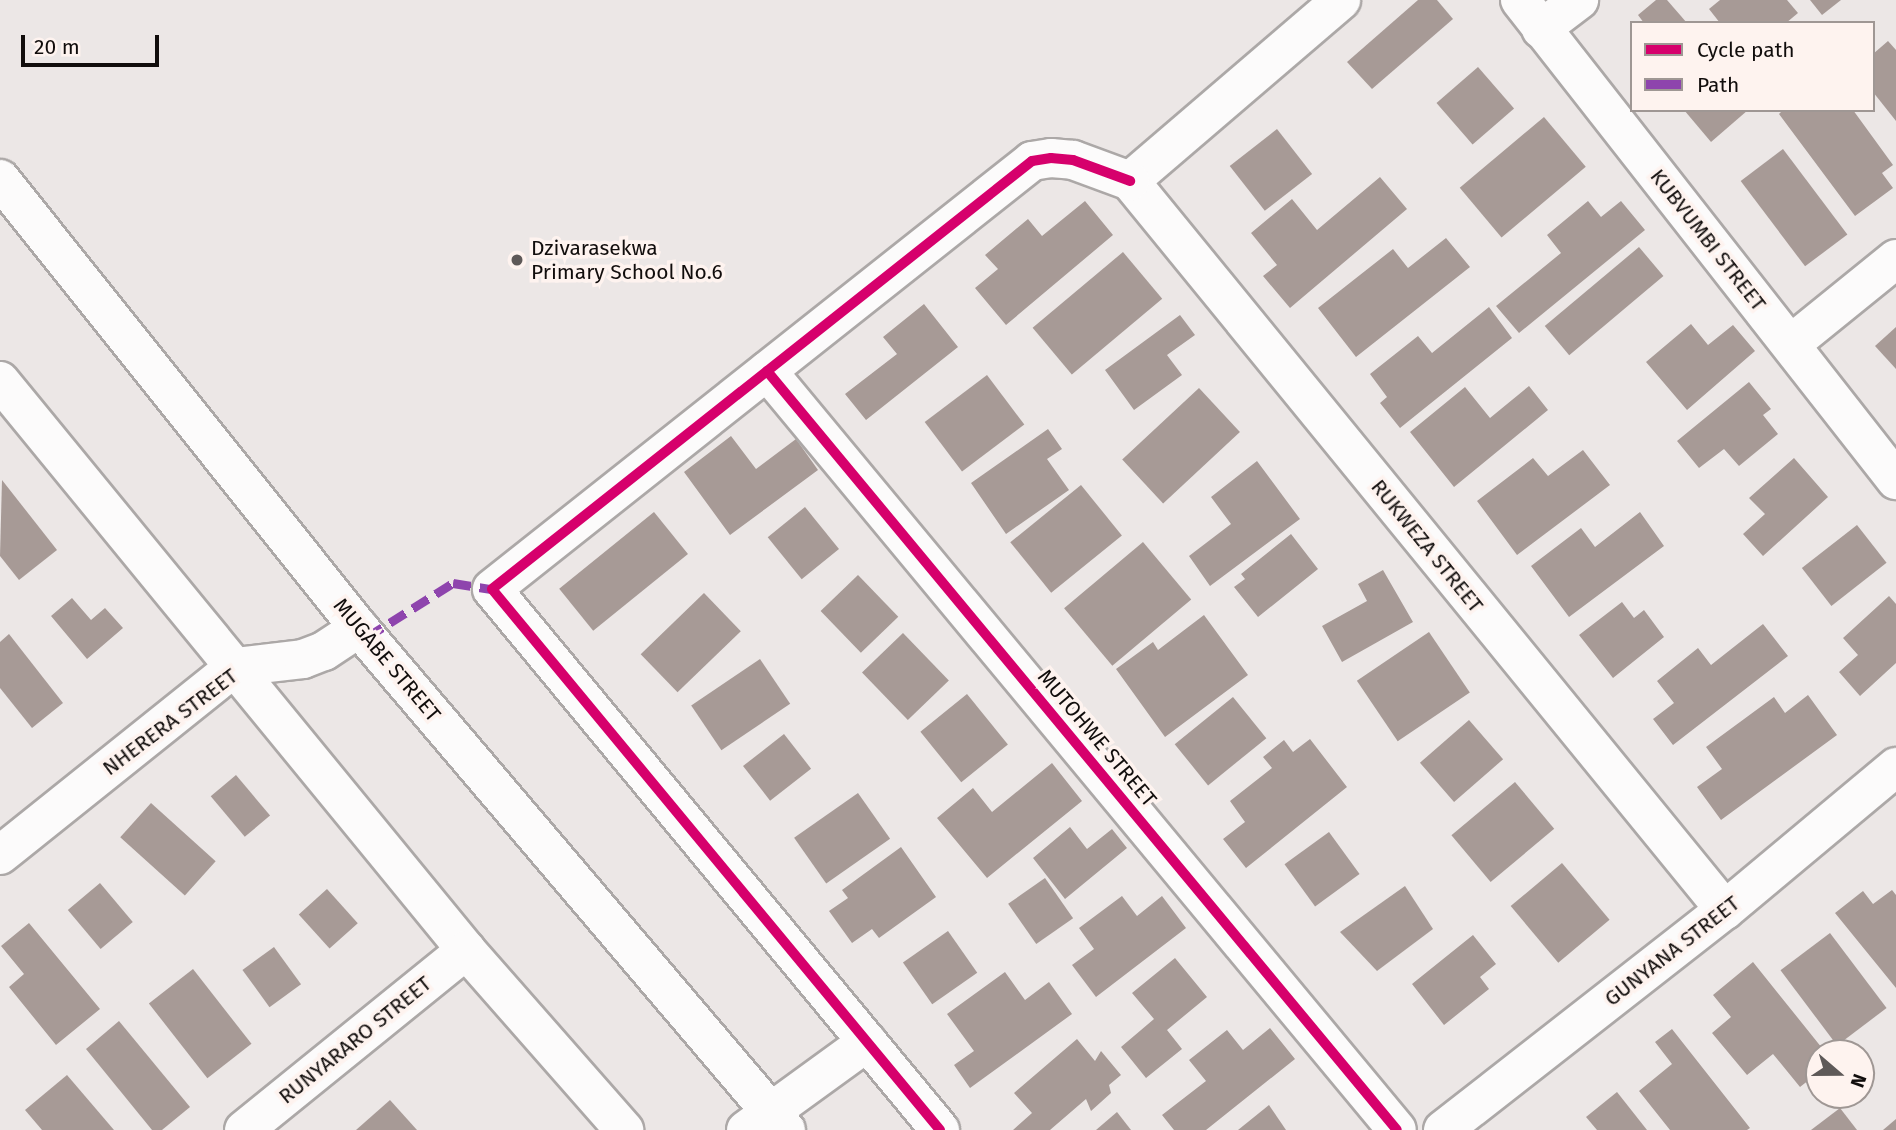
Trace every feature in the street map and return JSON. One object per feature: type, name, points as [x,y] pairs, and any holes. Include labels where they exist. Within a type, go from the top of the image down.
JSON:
[{"type":"street","points":[[940,1130],[492,589],[1032,161],[1051,158],[1073,160],[1130,181],[1341,0]]},
{"type":"street","points":[[1531,14],[1579,0]]},
{"type":"street","name":"KUBVUMBI STREET","points":[[1531,14],[1896,480]]},
{"type":"street","name":"MUGABE STREET","points":[[0,179],[359,628],[768,1124]]},
{"type":"street","name":"RUKWEZA STREET","points":[[1130,181],[1725,910]]},
{"type":"street","points":[[1791,344],[1896,259]]},
{"type":"street","name":"MUTOHWE STREET","points":[[767,371],[1397,1130]]},
{"type":"street","points":[[0,380],[466,950],[624,1130]]},
{"type":"street","name":"NHERERA STREET","points":[[0,855],[235,667],[303,659],[324,651],[359,628]]},
{"type":"street","name":"GUNYANA STREET","points":[[1443,1130],[1725,910],[1896,766]]},
{"type":"street","name":"RUNYARARO STREET","points":[[244,1130],[466,950]]},
{"type":"street","points":[[768,1124],[867,1042]]},
{"type":"building","points":[[1418,0],[1437,0],[1453,19],[1372,89],[1347,62]]},
{"type":"building","points":[[1656,0],[1667,0],[1685,21],[1642,21],[1638,15]]},
{"type":"building","points":[[1720,0],[1787,0],[1798,13],[1788,21],[1718,21],[1709,9]]},
{"type":"building","points":[[1810,0],[1841,0],[1822,15]]},
{"type":"building","points":[[1888,41],[1896,50],[1896,121],[1875,95],[1875,52]]},
{"type":"building","points":[[1478,67],[1514,109],[1473,145],[1436,103]]},
{"type":"building","points":[[1686,112],[1746,112],[1711,142]]},
{"type":"building","points":[[1854,112],[1893,165],[1882,173],[1893,188],[1855,216],[1779,114]]},
{"type":"building","points":[[1544,117],[1586,167],[1502,237],[1460,188]]},
{"type":"building","points":[[1277,129],[1312,174],[1265,211],[1230,166]]},
{"type":"building","points":[[1783,149],[1847,234],[1805,266],[1741,181]]},
{"type":"building","points":[[1380,177],[1407,209],[1290,308],[1263,276],[1277,265],[1251,233],[1292,199],[1317,230]]},
{"type":"building","points":[[1085,201],[1113,235],[1006,325],[975,288],[998,269],[985,255],[1028,219],[1042,236]]},
{"type":"building","points":[[1588,201],[1601,217],[1621,201],[1645,230],[1519,333],[1496,306],[1561,253],[1547,235]]},
{"type":"building","points":[[1446,238],[1470,267],[1356,357],[1318,308],[1393,249],[1408,268]]},
{"type":"building","points":[[1639,247],[1663,276],[1569,355],[1545,326]]},
{"type":"building","points":[[1123,252],[1162,299],[1072,375],[1033,328]]},
{"type":"building","points":[[924,304],[958,347],[866,420],[845,394],[897,354],[883,337]]},
{"type":"building","points":[[1489,307],[1512,338],[1400,428],[1380,403],[1387,397],[1370,374],[1418,336],[1432,353]]},
{"type":"building","points":[[1180,315],[1195,335],[1167,355],[1182,375],[1134,410],[1105,370]]},
{"type":"building","points":[[1691,324],[1708,345],[1733,325],[1755,351],[1687,410],[1646,362]]},
{"type":"building","points":[[1896,327],[1896,369],[1875,346]]},
{"type":"building","points":[[987,375],[1024,425],[962,471],[925,422]]},
{"type":"building","points":[[1749,382],[1771,409],[1763,415],[1778,434],[1739,466],[1724,449],[1699,468],[1677,441]]},
{"type":"building","points":[[1529,386],[1548,410],[1454,487],[1410,432],[1465,387],[1490,418]]},
{"type":"building","points":[[1199,388],[1240,432],[1163,503],[1122,460]]},
{"type":"building","points":[[1048,429],[1062,449],[1047,459],[1069,490],[1006,534],[971,483]]},
{"type":"building","points":[[731,436],[756,469],[796,439],[818,470],[730,535],[684,472]]},
{"type":"building","points":[[1583,450],[1610,485],[1517,555],[1477,501],[1533,458],[1548,476]]},
{"type":"building","points":[[1794,458],[1828,497],[1763,556],[1743,534],[1765,514],[1749,498]]},
{"type":"building","points":[[1257,461],[1300,519],[1210,586],[1189,556],[1231,524],[1211,497]]},
{"type":"building","points":[[2,480],[57,550],[19,580],[0,556]]},
{"type":"building","points":[[1081,485],[1122,536],[1051,593],[1010,542]]},
{"type":"building","points":[[805,507],[839,549],[802,579],[768,537]]},
{"type":"building","points":[[654,512],[688,554],[593,631],[559,589]]},
{"type":"building","points":[[1640,512],[1664,546],[1569,617],[1531,566],[1581,528],[1595,547]]},
{"type":"building","points":[[1857,525],[1887,563],[1831,606],[1802,568]]},
{"type":"building","points":[[1291,534],[1318,569],[1258,617],[1234,587],[1245,579],[1241,574]]},
{"type":"building","points":[[1143,542],[1191,599],[1112,666],[1064,608]]},
{"type":"building","points":[[1383,570],[1413,622],[1342,662],[1322,626],[1367,601],[1358,584]]},
{"type":"building","points":[[858,575],[898,617],[861,653],[821,611]]},
{"type":"building","points":[[704,593],[741,631],[678,692],[641,654]]},
{"type":"building","points":[[1889,596],[1896,604],[1896,663],[1860,696],[1839,672],[1858,655],[1843,638]]},
{"type":"building","points":[[72,598],[91,620],[105,608],[123,628],[87,659],[51,616]]},
{"type":"building","points":[[1622,602],[1634,618],[1644,610],[1664,637],[1613,678],[1579,635]]},
{"type":"building","points":[[1204,615],[1248,675],[1165,737],[1116,669],[1153,642],[1158,650]]},
{"type":"building","points":[[1763,624],[1788,656],[1673,745],[1653,719],[1674,703],[1657,681],[1698,648],[1711,665]]},
{"type":"building","points":[[1429,632],[1470,693],[1398,741],[1357,681]]},
{"type":"building","points":[[903,633],[949,680],[908,720],[862,673]]},
{"type":"building","points":[[9,634],[63,703],[32,728],[0,688],[0,642]]},
{"type":"building","points":[[760,659],[790,704],[721,750],[691,705]]},
{"type":"building","points":[[967,694],[1008,745],[961,782],[920,732]]},
{"type":"building","points":[[1808,695],[1837,735],[1721,820],[1697,787],[1722,769],[1706,747],[1774,697],[1785,713]]},
{"type":"building","points":[[1233,697],[1266,738],[1208,785],[1175,744]]},
{"type":"building","points":[[1469,720],[1503,759],[1454,802],[1420,763]]},
{"type":"building","points":[[784,734],[811,769],[770,801],[743,766]]},
{"type":"building","points":[[1310,739],[1347,787],[1246,868],[1223,839],[1245,822],[1230,801],[1272,768],[1263,757],[1284,740],[1293,752]]},
{"type":"building","points":[[1052,763],[1082,801],[987,878],[937,818],[973,788],[992,812]]},
{"type":"building","points":[[236,775],[270,816],[245,837],[211,796]]},
{"type":"building","points":[[1515,782],[1554,829],[1491,882],[1451,835]]},
{"type":"building","points":[[858,793],[890,839],[826,884],[794,838]]},
{"type":"building","points":[[151,803],[216,861],[185,895],[120,837]]},
{"type":"building","points":[[1070,827],[1087,849],[1112,829],[1127,848],[1065,899],[1033,858]]},
{"type":"building","points":[[1329,832],[1360,874],[1315,906],[1285,864]]},
{"type":"building","points":[[901,847],[936,897],[879,938],[872,929],[852,943],[829,911],[848,898],[842,890]]},
{"type":"building","points":[[1562,863],[1610,920],[1558,963],[1511,906]]},
{"type":"building","points":[[1045,878],[1073,918],[1036,944],[1008,904]]},
{"type":"building","points":[[100,883],[133,922],[101,949],[68,910]]},
{"type":"building","points":[[1405,886],[1433,929],[1377,971],[1340,932]]},
{"type":"building","points":[[327,889],[358,923],[330,949],[299,914]]},
{"type":"building","points":[[1892,890],[1896,895],[1896,988],[1835,913],[1863,891],[1873,904]]},
{"type":"building","points":[[1122,896],[1137,916],[1162,896],[1186,928],[1096,997],[1072,965],[1094,949],[1079,928]]},
{"type":"building","points":[[29,923],[100,1009],[56,1045],[9,987],[24,974],[1,946]]},
{"type":"building","points":[[948,931],[977,973],[932,1004],[903,963]]},
{"type":"building","points":[[1830,933],[1887,1008],[1846,1039],[1832,1039],[1780,970]]},
{"type":"building","points":[[1473,935],[1496,964],[1480,977],[1489,989],[1444,1025],[1412,984]]},
{"type":"building","points":[[274,947],[301,984],[269,1007],[242,970]]},
{"type":"building","points":[[1175,958],[1207,997],[1167,1030],[1182,1049],[1146,1078],[1121,1047],[1154,1019],[1132,993]]},
{"type":"building","points":[[1753,962],[1815,1039],[1805,1039],[1805,1083],[1800,1087],[1773,1054],[1747,1075],[1712,1033],[1731,1017],[1713,995]]},
{"type":"building","points":[[193,969],[251,1044],[207,1078],[149,1003]]},
{"type":"building","points":[[1005,972],[1025,1000],[1049,982],[1072,1014],[970,1088],[954,1065],[974,1051],[947,1014]]},
{"type":"building","points":[[119,1021],[190,1107],[162,1130],[152,1130],[86,1049]]},
{"type":"building","points":[[1270,1028],[1295,1059],[1206,1130],[1174,1130],[1162,1115],[1206,1081],[1189,1060],[1227,1030],[1243,1050]]},
{"type":"building","points":[[1672,1029],[1750,1128],[1670,1130],[1639,1091],[1672,1064],[1655,1042]]},
{"type":"building","points":[[1077,1039],[1095,1061],[1101,1051],[1121,1075],[1109,1085],[1111,1093],[1091,1111],[1086,1099],[1050,1130],[1013,1130],[1032,1113],[1014,1093]]},
{"type":"building","points":[[67,1075],[114,1130],[42,1130],[25,1110]]},
{"type":"building","points":[[1617,1092],[1647,1130],[1597,1130],[1586,1117]]},
{"type":"building","points":[[390,1100],[417,1130],[356,1130]]},
{"type":"building","points":[[1269,1105],[1286,1130],[1238,1130]]},
{"type":"building","points":[[1841,1109],[1857,1130],[1811,1130]]},
{"type":"building","points":[[1117,1112],[1131,1130],[1096,1130]]},
{"type":"building","points":[[1896,1119],[1896,1130],[1883,1130]]},
{"type":"marked path","points":[[367,637],[453,583],[492,589]]},
{"type":"cycle path","points":[[940,1130],[492,589],[1032,161],[1051,158],[1073,160],[1130,181]]},
{"type":"cycle path","points":[[767,371],[1397,1130]]},
{"type":"place","name":"Dzivarasekwa Primary School No.6","points":[[517,260]]}]
